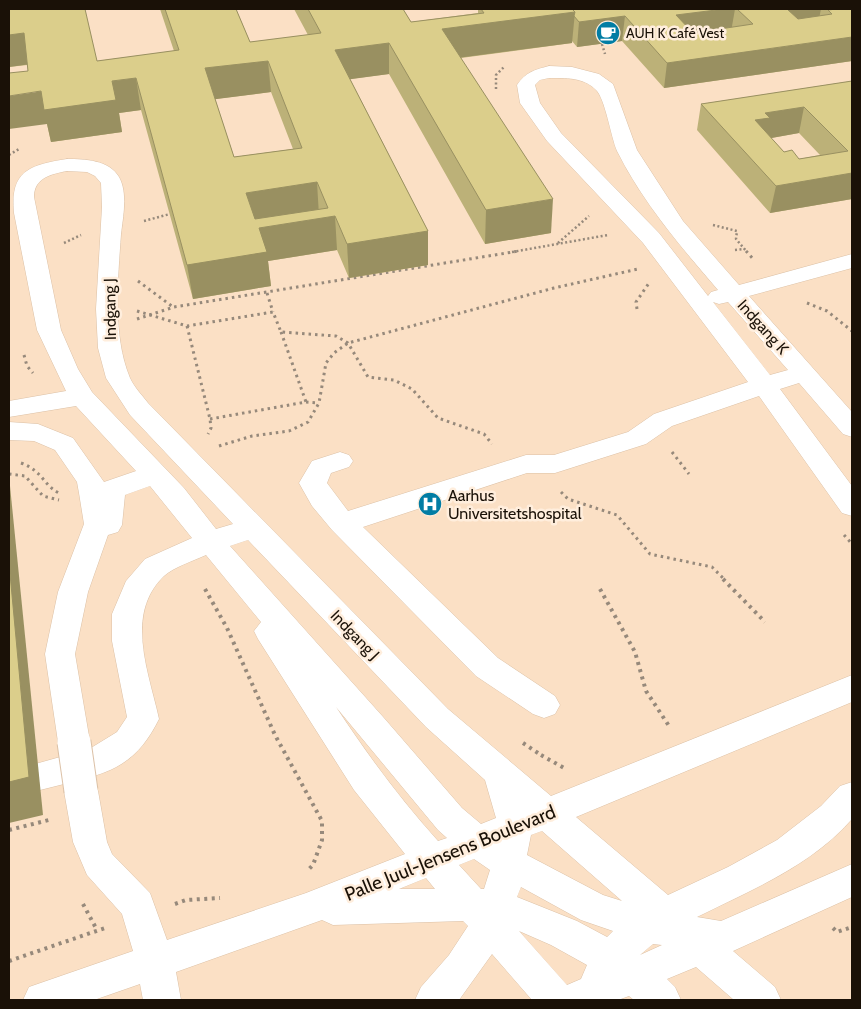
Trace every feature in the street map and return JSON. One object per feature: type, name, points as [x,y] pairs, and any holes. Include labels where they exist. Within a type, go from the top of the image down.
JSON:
[{"type":"street","name":"Indgang K","points":[[643,230],[554,137],[530,103],[526,85],[533,76],[549,72],[572,73],[592,78],[606,88],[627,150],[674,225],[806,373],[852,428]]},
{"type":"street","name":"Indgang J","points":[[236,574],[197,547],[154,474],[82,397],[66,369],[49,330],[23,196],[26,183],[36,174],[56,166],[78,165],[99,169],[109,178],[112,191],[110,350],[118,377],[139,409],[184,457],[255,527],[306,584],[437,718],[762,1000]]},
{"type":"street","points":[[643,230],[764,385],[852,506]]},
{"type":"street","points":[[700,303],[852,261]]},
{"type":"street","points":[[342,523],[526,464],[555,464],[636,438],[663,420],[764,385],[806,373]]},
{"type":"street","points":[[9,409],[82,397]]},
{"type":"street","points":[[9,431],[38,433],[64,444],[90,480],[98,524],[73,592],[60,654],[90,842],[99,864],[137,905],[155,961],[162,1000]]},
{"type":"street","points":[[340,461],[321,467],[313,484],[322,499],[342,523],[487,667],[544,705]]},
{"type":"street","points":[[73,592],[106,537],[112,496],[110,490],[154,474]]},
{"type":"street","points":[[40,776],[100,761],[128,742],[143,719],[127,641],[127,614],[136,590],[155,567],[197,547],[255,527]]},
{"type":"street","points":[[236,574],[373,727],[450,819],[477,842],[509,863],[594,908],[684,932]]},
{"type":"street","points":[[236,574],[252,605],[366,780],[391,814],[432,860],[486,912],[556,1000]]},
{"type":"street","name":"Palle Juul-Jensens Boulevard","points":[[42,1000],[309,909],[547,814],[852,688]]},
{"type":"street","points":[[434,1000],[466,963],[486,912],[509,863],[514,827],[499,772]]},
{"type":"street","points":[[589,997],[622,966],[684,932],[835,818],[852,796]]},
{"type":"street","points":[[622,966],[684,932],[807,902],[852,880]]},
{"type":"street","points":[[309,909],[395,904],[486,912],[554,928],[622,966],[662,1000]]},
{"type":"path","points":[[558,243],[592,213]]},
{"type":"path","points":[[141,221],[170,214]]},
{"type":"path","points":[[33,250],[58,246],[111,220]]},
{"type":"path","points":[[674,225],[695,222],[738,231]]},
{"type":"path","points":[[109,315],[150,315],[174,307],[643,230]]},
{"type":"path","points":[[701,257],[744,249]]},
{"type":"path","points":[[184,457],[252,436],[294,429],[308,423],[317,412],[324,366],[335,351],[348,343],[603,276],[670,263]]},
{"type":"path","points":[[637,309],[636,302],[651,280]]},
{"type":"path","points":[[267,293],[306,402]]},
{"type":"path","points":[[109,315],[150,315],[187,326],[273,312]]},
{"type":"path","points":[[187,326],[210,420],[211,428],[205,438],[209,449]]},
{"type":"path","points":[[281,332],[336,336],[348,343],[368,378],[394,380],[412,389],[438,418],[484,434],[500,455],[526,464],[545,476],[568,499],[617,515],[650,554],[712,567],[764,622]]},
{"type":"path","points":[[22,349],[27,366],[56,401]]},
{"type":"path","points":[[210,420],[306,402],[319,403]]},
{"type":"path","points":[[669,448],[689,474]]},
{"type":"path","points":[[9,474],[18,472],[32,480],[43,496],[57,500],[93,493]]},
{"type":"path","points":[[839,529],[852,544]]},
{"type":"path","points":[[197,547],[228,628],[275,735],[322,821],[322,840],[313,865],[307,870]]},
{"type":"path","points":[[600,589],[635,652],[646,691],[673,732]]},
{"type":"path","points":[[499,772],[541,755],[565,769],[573,768]]},
{"type":"shaded area","name":"Aarhus Universitetshospital","points":[[9,9],[852,9],[852,1000],[9,1000]]},
{"type":"building","points":[[9,9],[85,9],[97,61],[179,50],[165,9],[236,9],[250,42],[321,33],[308,9],[403,9],[411,22],[484,13],[481,9],[572,9],[575,12],[442,29],[553,199],[486,210],[389,43],[335,50],[428,231],[347,244],[335,216],[259,228],[267,252],[187,265],[136,78],[112,81],[116,100],[44,110],[41,91],[9,96],[9,73],[28,71],[24,33],[9,35]],"holes":[[[268,61],[302,148],[234,157],[205,68]],[[317,182],[328,208],[255,219],[246,193]]]},
{"type":"building","points":[[572,9],[724,9],[676,15],[693,33],[753,24],[737,9],[787,9],[798,19],[832,14],[828,10],[852,9],[852,37],[667,63],[625,16],[579,22],[574,16],[575,12]]},
{"type":"building","points":[[852,81],[852,173],[776,186],[701,104]],"holes":[[[804,107],[848,151],[799,159],[792,150],[784,152],[755,120],[770,118],[765,113]]]},
{"type":"building","points":[[9,563],[29,777],[9,782]]},
{"type":"place","name":"AUH K Café Vest","points":[[608,33]]},
{"type":"place","name":"Aarhus Universitetshospital","points":[[430,504]]}]
